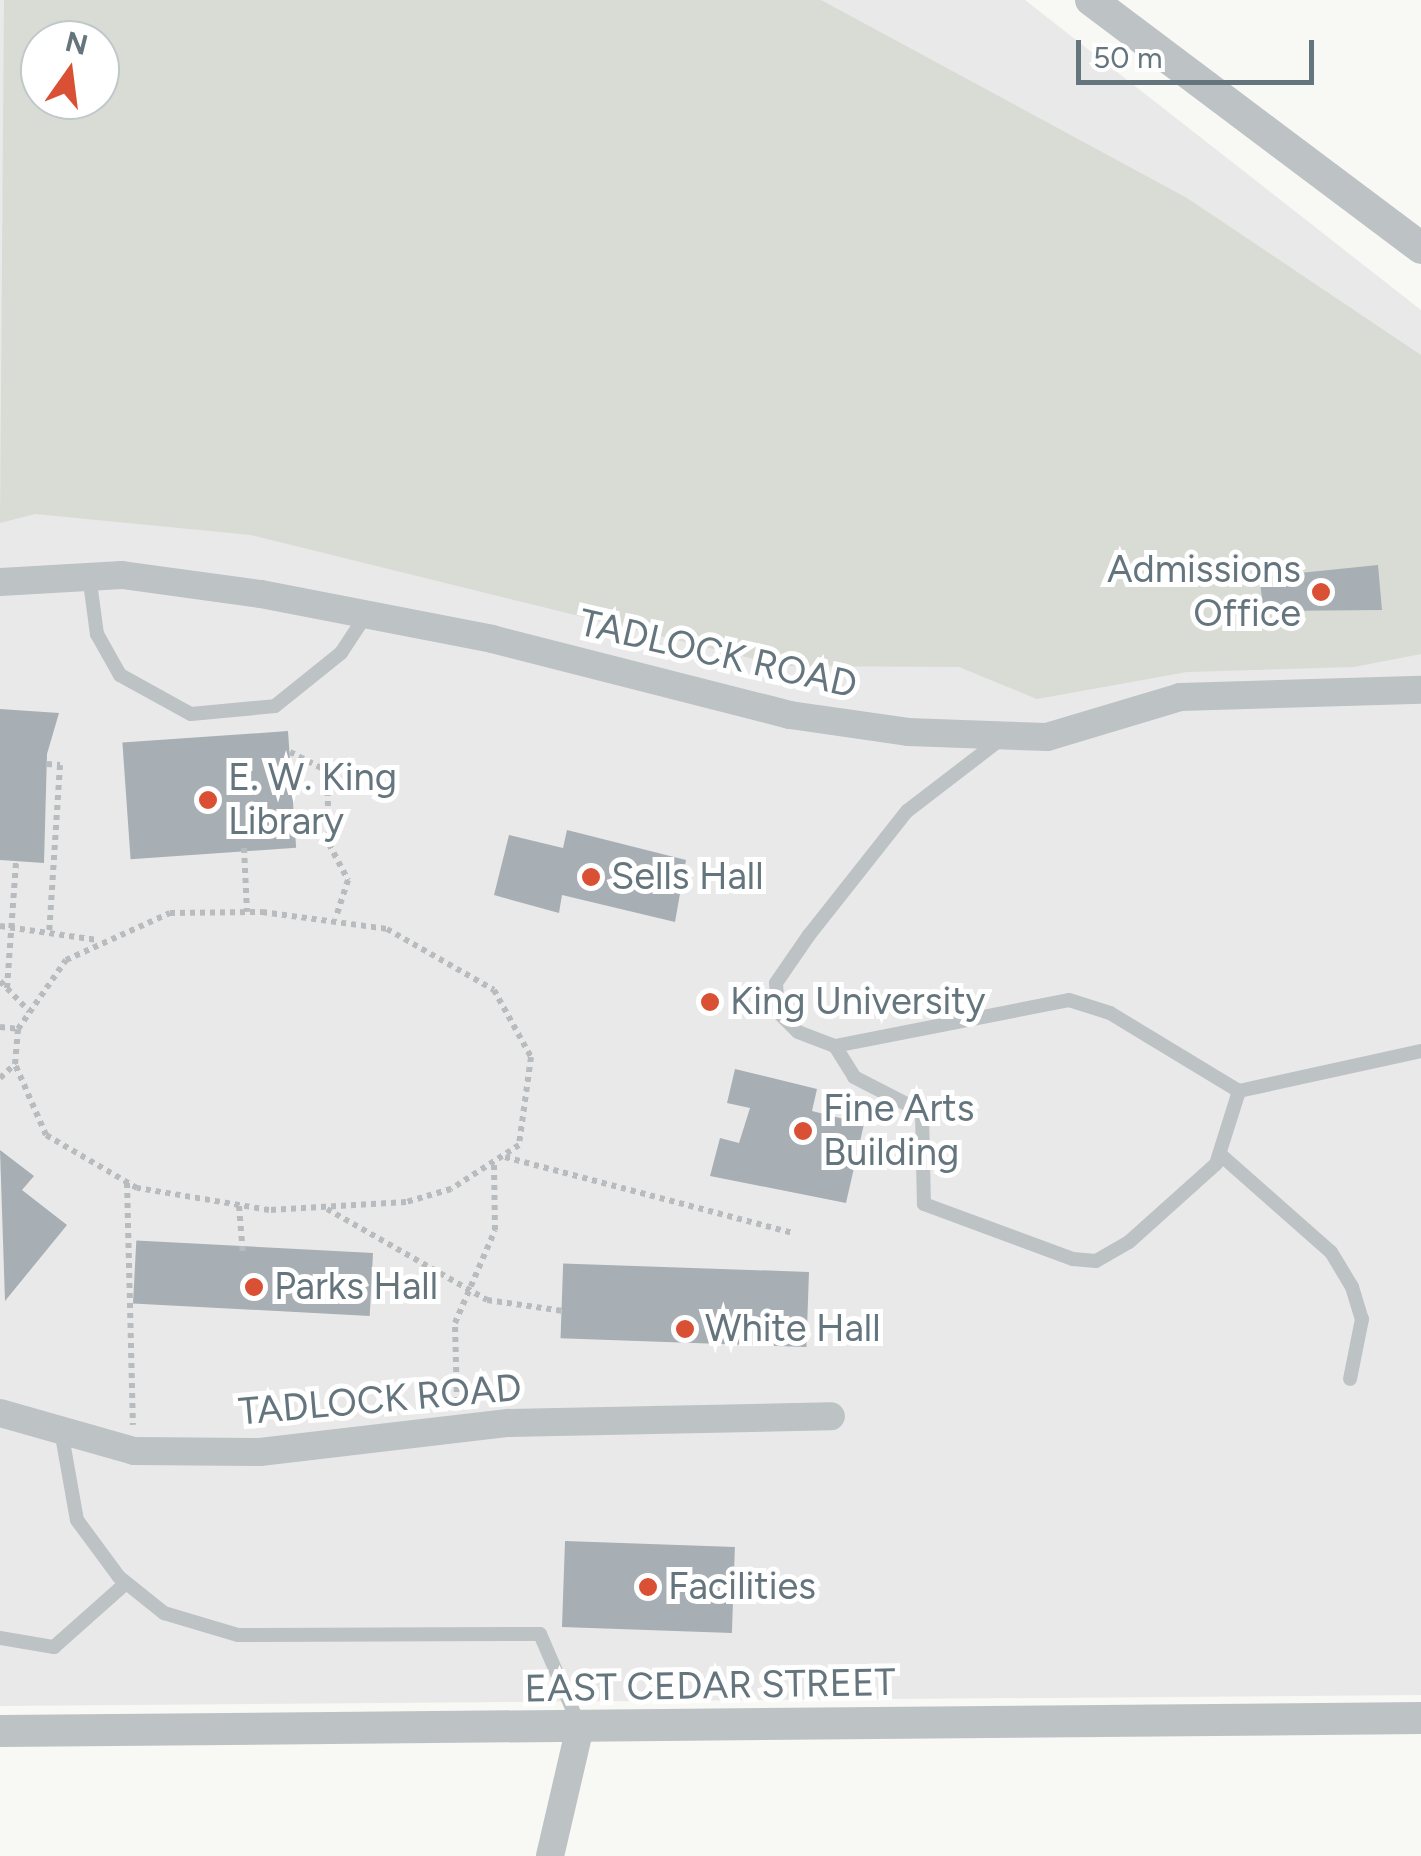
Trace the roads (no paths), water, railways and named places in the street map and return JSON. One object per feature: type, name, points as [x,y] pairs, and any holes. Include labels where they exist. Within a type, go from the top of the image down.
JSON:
[{"type":"street","points":[[1091,0],[1421,248]]},
{"type":"street","name":"TADLOCK ROAD","points":[[0,582],[89,575],[366,614],[790,714],[1005,736],[1047,737],[1180,697],[1421,690]]},
{"type":"street","name":"TADLOCK ROAD","points":[[0,1413],[62,1436],[134,1451],[260,1452],[458,1428],[831,1416]]},
{"type":"street","name":"EAST CEDAR STREET","points":[[0,1731],[1421,1718]]},
{"type":"street","points":[[550,1856],[580,1727]]},
{"type":"lane","points":[[89,575],[97,634],[120,675],[191,714],[275,706],[341,653],[366,614]]},
{"type":"lane","points":[[1005,736],[907,811],[776,983],[778,1012],[798,1032],[836,1046],[1069,1000],[1110,1013],[1239,1090],[1421,1051]]},
{"type":"lane","points":[[836,1046],[854,1078],[922,1112],[924,1204],[1096,1261],[1222,1156],[1239,1090]]},
{"type":"lane","points":[[1222,1156],[1330,1252],[1352,1287],[1362,1318],[1350,1379]]},
{"type":"lane","points":[[62,1436],[77,1520],[126,1583],[164,1613],[238,1635],[540,1634],[580,1727]]},
{"type":"lane","points":[[0,1638],[54,1647],[126,1583]]},
{"type":"place","name":"Admissions Office","points":[[1321,592]]},
{"type":"place","name":"E. W. King Library","points":[[208,800]]},
{"type":"place","name":"Sells Hall","points":[[591,877]]},
{"type":"place","name":"King University","points":[[710,1002]]},
{"type":"place","name":"Fine Arts Building","points":[[803,1131]]},
{"type":"place","name":"Parks Hall","points":[[254,1287]]},
{"type":"place","name":"White Hall","points":[[685,1329]]},
{"type":"place","name":"Facilities","points":[[648,1587]]}]
